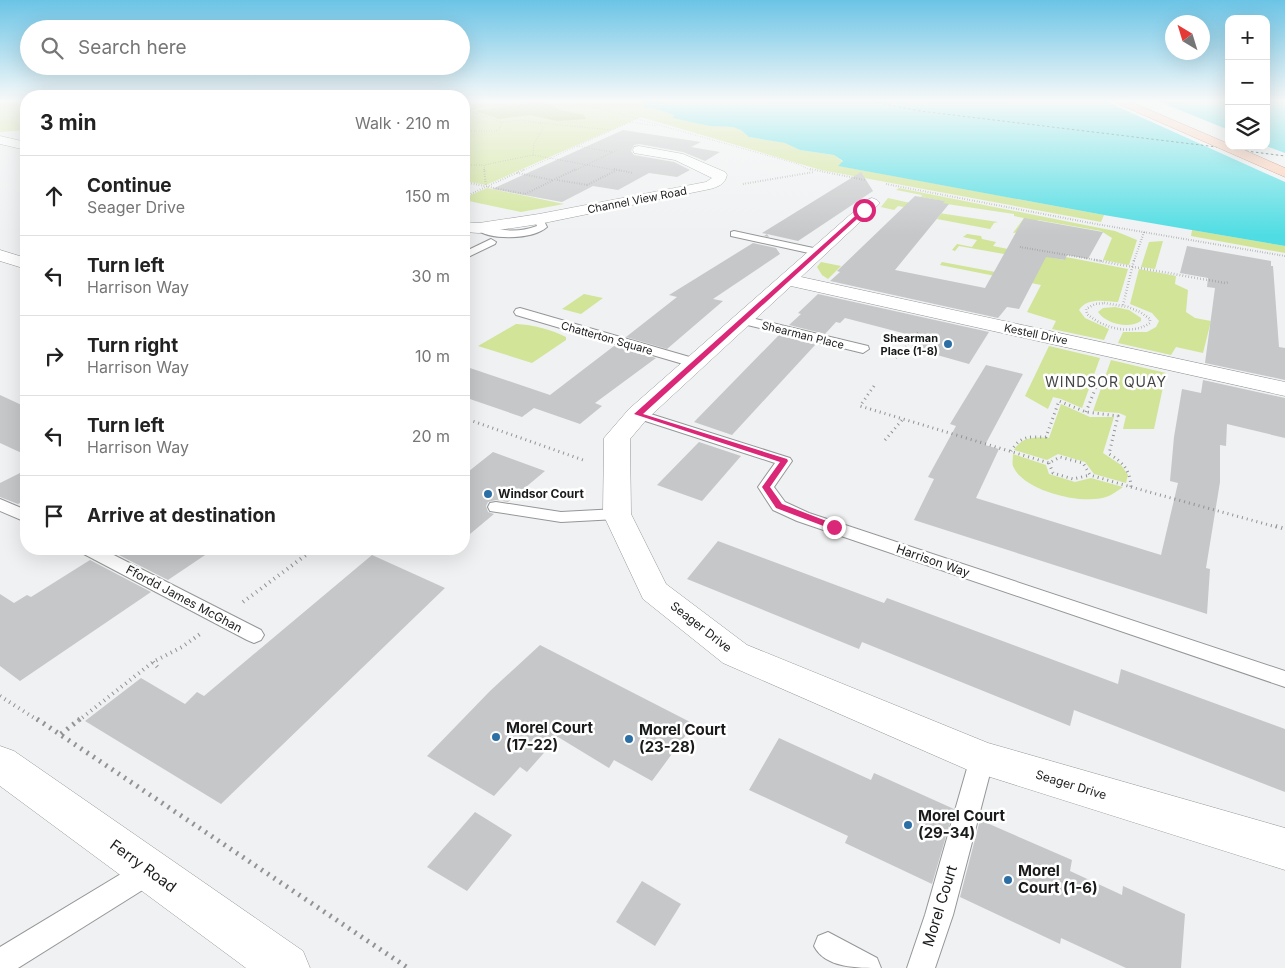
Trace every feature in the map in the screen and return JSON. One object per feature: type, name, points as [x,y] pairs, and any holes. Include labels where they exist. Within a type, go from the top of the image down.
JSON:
[{"type":"main road","points":[[1221,145],[1285,173]]},
{"type":"main road","points":[[1259,150],[1285,161]]},
{"type":"street","points":[[639,150],[678,157],[720,175],[719,180],[710,185]]},
{"type":"street","name":"Channel View Road","points":[[471,227],[539,220],[710,185]]},
{"type":"street","name":"Seager Drive","points":[[875,189],[818,252],[638,414],[617,438],[617,514],[654,590],[735,654],[982,758],[1285,849]]},
{"type":"street","points":[[0,255],[20,262]]},
{"type":"street","name":"Kestell Drive","points":[[787,279],[1285,389]]},
{"type":"street","name":"Ferry Road","points":[[0,763],[286,968]]},
{"type":"lane","points":[[734,234],[818,252]]},
{"type":"lane","points":[[470,253],[491,242]]},
{"type":"lane","name":"Chatterton Square","points":[[520,312],[695,363]]},
{"type":"lane","name":"Shearman Place","points":[[743,320],[863,349]]},
{"type":"lane","name":"Harrison Way","points":[[638,414],[784,461],[766,487],[779,506],[803,517],[1285,679]]},
{"type":"lane","points":[[0,504],[20,514]]},
{"type":"lane","points":[[496,507],[524,513],[561,517],[617,514]]},
{"type":"lane","name":"Ffordd James McGhan","points":[[100,555],[254,635]]},
{"type":"lane","name":"Morel Court","points":[[921,968],[939,915],[982,758]]},
{"type":"lane","points":[[0,963],[150,871]]},
{"type":"lane","points":[[828,946],[867,968]]},
{"type":"path","points":[[534,145],[532,149],[534,155]]},
{"type":"path","points":[[731,145],[798,164],[815,172],[875,189],[1285,256]]},
{"type":"path","points":[[470,194],[576,146],[613,152]]},
{"type":"path","points":[[470,183],[525,194],[622,148]]},
{"type":"path","points":[[470,165],[484,165],[534,155],[550,158]]},
{"type":"path","points":[[484,165],[486,186]]},
{"type":"path","points":[[586,185],[616,170]]},
{"type":"path","points":[[710,185],[724,188],[815,172]]},
{"type":"path","points":[[516,173],[554,180]]},
{"type":"path","points":[[1123,305],[1132,266],[1144,232]]},
{"type":"path","points":[[1020,247],[1225,283],[1229,282]]},
{"type":"path","points":[[1095,304],[1123,305],[1146,315],[1150,319],[1150,323],[1140,329],[1116,328],[1098,322],[1087,314],[1086,310],[1089,306],[1095,304]]},
{"type":"path","points":[[896,358],[935,312]]},
{"type":"path","points":[[874,386],[860,406],[1049,463],[1060,457],[1083,463],[1090,475]]},
{"type":"path","points":[[1011,452],[1017,441],[1028,437],[1046,437],[1059,401],[1086,412],[1118,416],[1109,454],[1126,466],[1131,474],[1131,487]]},
{"type":"path","points":[[885,440],[903,419]]},
{"type":"path","points":[[470,420],[616,471]]},
{"type":"path","points":[[1049,463],[1053,473],[1074,479],[1090,475],[1285,529]]},
{"type":"path","points":[[61,734],[153,662],[182,647],[306,555]]},
{"type":"path","points":[[153,662],[160,670]]},
{"type":"path","points":[[0,696],[61,734],[408,968]]},
{"type":"green space","points":[[470,145],[577,145],[486,185],[470,182]]},
{"type":"green space","points":[[737,145],[790,145],[800,150],[834,155],[843,162],[839,166],[1104,215],[1101,222],[821,170]]},
{"type":"green space","points":[[487,188],[564,204],[521,212],[470,201],[470,195]]},
{"type":"green space","points":[[899,188],[1115,231],[1137,240],[1129,265],[1103,260],[1112,238],[1101,231],[1038,220],[1019,232],[1013,233],[1024,218],[1014,216],[1014,214],[947,204],[939,213],[998,222],[994,223],[990,229],[937,219],[941,214],[898,206],[894,210],[881,207],[888,198],[915,204],[944,201],[896,190]]},
{"type":"green space","points":[[1192,230],[1285,246],[1285,253],[1191,236]]},
{"type":"green space","points":[[967,234],[981,236],[982,239],[996,242],[993,246],[1064,260],[1066,257],[1128,269],[1118,302],[1091,301],[1079,310],[1085,318],[1109,329],[1104,340],[1052,329],[1056,321],[1027,312],[1041,285],[940,265],[942,262],[1028,278],[1004,254],[959,246],[955,251],[952,250],[957,244],[972,247],[977,240],[963,237]]},
{"type":"green space","points":[[1163,241],[1155,269],[1141,267],[1149,242]]},
{"type":"green space","points":[[821,262],[841,266],[828,279],[822,275],[817,267]]},
{"type":"green space","points":[[1139,269],[1176,276],[1175,284],[1188,290],[1186,312],[1195,318],[1211,321],[1203,353],[1176,347],[1171,355],[1118,343],[1123,332],[1147,332],[1156,327],[1159,321],[1152,313],[1130,304]]},
{"type":"green space","points":[[584,294],[603,298],[581,314],[562,309]]},
{"type":"green space","points":[[1115,307],[1129,310],[1141,318],[1141,321],[1130,325],[1118,324],[1106,320],[1098,312],[1103,308]]},
{"type":"green space","points":[[516,324],[536,326],[566,337],[566,340],[532,363],[478,346]]},
{"type":"green space","points":[[1049,346],[1100,358],[1082,408],[1053,397],[1048,409],[1025,396]]},
{"type":"green space","points":[[1111,360],[1166,373],[1154,429],[1123,429],[1126,416],[1119,413],[1093,411]]},
{"type":"green space","points":[[1061,404],[1090,417],[1114,417],[1103,453],[1121,465],[1128,475],[1126,483],[1094,474],[1085,462],[1058,454],[1047,460],[1014,450],[1025,440],[1049,438]]},
{"type":"green space","points":[[1013,454],[1046,465],[1049,474],[1075,482],[1091,478],[1123,487],[1108,496],[1096,499],[1083,499],[1054,494],[1028,483],[1019,475],[1013,466]]},
{"type":"water","points":[[790,145],[1225,145],[1225,150],[1270,150],[1270,145],[1285,145],[1285,246],[838,166],[843,161],[834,155],[800,150]]},
{"type":"pier","points":[[1203,145],[1225,145],[1225,150],[1270,150],[1270,147],[1285,153],[1285,182]]},
{"type":"building","points":[[589,145],[634,145],[631,151],[634,155],[674,162],[690,170],[677,177],[649,173],[618,190],[593,186],[562,202],[492,189]]},
{"type":"building","points":[[645,145],[695,145],[691,147],[720,152],[705,161],[683,152]]},
{"type":"building","points":[[861,172],[873,191],[798,241],[762,233]]},
{"type":"building","points":[[915,196],[945,201],[943,203],[949,204],[895,270],[985,288],[1024,218],[1103,232],[1088,259],[1067,255],[1065,260],[1046,257],[1019,309],[1007,307],[998,318],[830,281],[840,272],[837,271]]},
{"type":"building","points":[[753,243],[776,248],[780,254],[713,299],[723,301],[667,349],[626,337],[677,297],[669,295]]},
{"type":"building","points":[[1187,246],[1271,261],[1271,266],[1273,266],[1279,347],[1285,348],[1285,380],[1205,363],[1215,288],[1207,287],[1208,278],[1180,273]]},
{"type":"building","points":[[818,294],[989,332],[969,364],[912,346],[918,337],[845,318],[840,323],[836,322],[825,334],[789,325],[801,314],[798,313]]},
{"type":"building","points":[[779,335],[816,344],[732,435],[694,422]]},
{"type":"building","points":[[614,346],[656,358],[595,403],[602,406],[580,424],[534,408],[522,417],[470,399],[470,368],[550,395]]},
{"type":"building","points":[[986,365],[1023,374],[985,445],[999,449],[976,498],[1161,555],[1178,483],[1170,481],[1174,437],[1182,389],[1201,393],[1203,380],[1285,398],[1285,438],[1227,424],[1226,446],[1220,445],[1220,482],[1206,568],[1210,569],[1207,614],[914,520],[934,479],[928,477],[956,426],[950,424]]},
{"type":"building","points":[[0,395],[20,404],[20,452],[0,443]]},
{"type":"building","points":[[699,442],[741,456],[702,501],[657,485]]},
{"type":"building","name":"Windsor Court","points":[[493,452],[545,471],[508,502],[496,500],[488,502],[486,506],[488,512],[494,514],[470,534],[470,470]]},
{"type":"building","points":[[20,473],[20,503],[18,504],[0,497],[0,483]]},
{"type":"building","points":[[718,541],[884,603],[887,598],[1118,684],[1121,669],[1285,729],[1285,792],[1074,710],[1070,726],[862,642],[859,649],[687,579]]},
{"type":"building","points":[[119,555],[205,555],[168,580]]},
{"type":"building","points":[[372,555],[445,588],[221,804],[85,721],[141,678],[185,704],[197,692],[204,696]]},
{"type":"building","points":[[90,560],[151,592],[20,681],[0,666],[0,594],[14,603],[27,595],[31,597]]},
{"type":"building","points":[[540,645],[694,724],[652,781],[614,760],[609,768],[558,737],[527,772],[520,767],[494,796],[427,756],[490,691]]},
{"type":"building","points":[[779,738],[871,780],[874,773],[954,809],[932,884],[845,843],[848,836],[749,790]]},
{"type":"building","points":[[475,812],[512,835],[467,891],[427,867]]},
{"type":"building","points":[[980,820],[1072,860],[1070,871],[1122,895],[1123,886],[1185,914],[1181,968],[1126,968],[1061,938],[1060,944],[960,897]]},
{"type":"building","points":[[642,881],[681,904],[655,946],[616,922]]},
{"type":"ferry route","points":[[1202,145],[1217,147]]},
{"type":"ferry route","points":[[1246,151],[1285,156]]},
{"type":"place","name":"Shearman Place (1-8)","points":[[948,344]]},
{"type":"place","name":"Windsor Court","points":[[488,494]]},
{"type":"place","name":"Morel Court (17-22)","points":[[496,737]]},
{"type":"place","name":"Morel Court (23-28)","points":[[629,739]]},
{"type":"place","name":"Morel Court (29-34)","points":[[908,825]]},
{"type":"place","name":"Morel Court (1-6)","points":[[1008,880]]},
{"type":"district","name":"WINDSOR QUAY","points":[[1106,382]]},
{"type":"route","points":[[834,527],[803,517],[779,506],[766,487],[784,461],[638,414],[864,210]]}]
